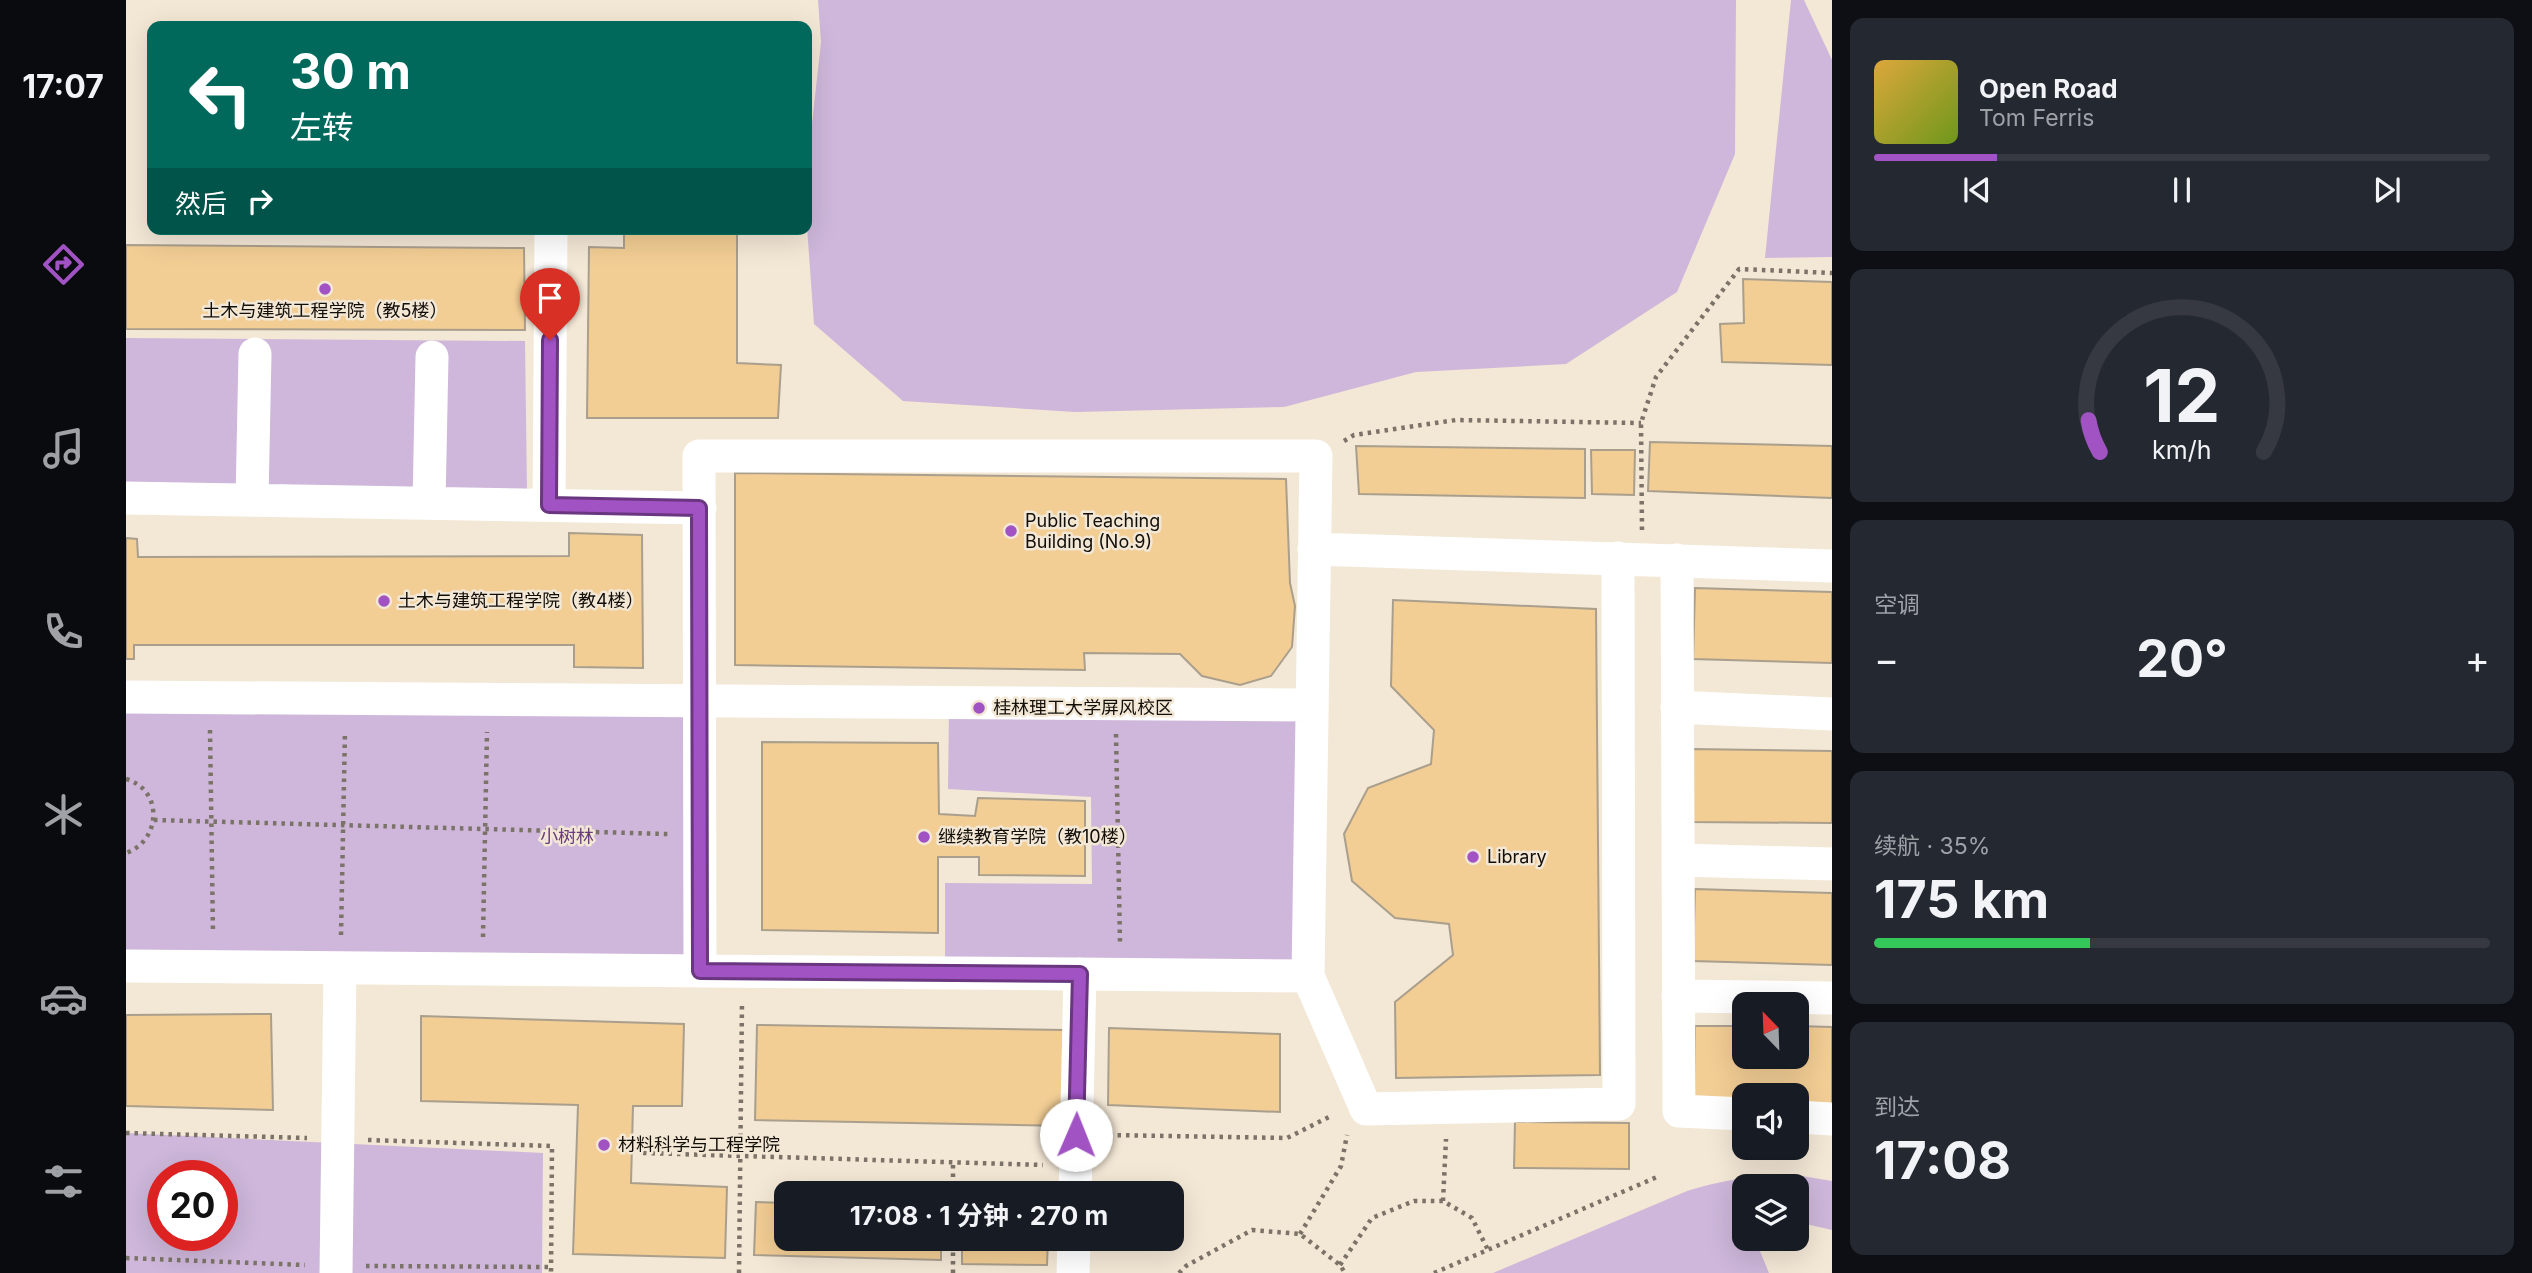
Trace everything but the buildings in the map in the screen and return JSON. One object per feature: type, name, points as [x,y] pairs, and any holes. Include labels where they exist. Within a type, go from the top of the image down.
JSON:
[{"type":"lane","points":[[549,505],[551,235]]},
{"type":"lane","points":[[252,500],[255,354]]},
{"type":"lane","points":[[429,503],[432,357]]},
{"type":"lane","points":[[700,971],[699,456],[1316,456],[1308,976],[1366,1109],[1619,1104],[1630,559]]},
{"type":"lane","points":[[126,498],[699,508]]},
{"type":"lane","points":[[1314,549],[1832,566]]},
{"type":"lane","points":[[1677,560],[1678,1111],[1732,1113]]},
{"type":"lane","points":[[126,697],[1312,705]]},
{"type":"lane","points":[[1677,707],[1832,714]]},
{"type":"lane","points":[[1678,860],[1832,864]]},
{"type":"lane","points":[[126,966],[1308,976]]},
{"type":"lane","points":[[336,1273],[340,968]]},
{"type":"lane","points":[[1076,1165],[1080,974]]},
{"type":"lane","points":[[1678,996],[1832,998]]},
{"type":"lane","points":[[1809,1118],[1832,1119]]},
{"type":"lane","points":[[1073,1273],[1074,1251]]},
{"type":"path","points":[[1630,559],[1641,423],[1656,377],[1739,269],[1832,273]]},
{"type":"path","points":[[1316,456],[1354,435],[1456,420],[1641,423]]},
{"type":"path","points":[[210,697],[213,967]]},
{"type":"path","points":[[340,968],[346,698]]},
{"type":"path","points":[[482,969],[488,699]]},
{"type":"path","points":[[1115,704],[1120,975]]},
{"type":"path","points":[[126,779],[141,787],[154,808],[151,832],[144,843],[126,853]]},
{"type":"path","points":[[154,820],[701,834]]},
{"type":"path","points":[[739,1273],[743,971]]},
{"type":"path","points":[[1443,1201],[1447,1108]]},
{"type":"path","points":[[643,1153],[1076,1165],[1287,1138],[1343,1110]]},
{"type":"path","points":[[126,1133],[552,1146],[551,1273]]},
{"type":"path","points":[[1300,1234],[1341,1166],[1347,1133]]},
{"type":"path","points":[[953,1162],[953,1181]]},
{"type":"path","points":[[1434,1273],[1657,1177]]},
{"type":"path","points":[[1340,1265],[1372,1218],[1414,1200],[1443,1201],[1472,1218],[1488,1250]]},
{"type":"path","points":[[1178,1273],[1252,1230],[1300,1234],[1340,1265],[1345,1273]]},
{"type":"path","points":[[953,1251],[953,1273]]},
{"type":"green space","points":[[818,0],[1736,0],[1735,154],[1677,292],[1566,364],[1416,372],[1284,407],[1075,412],[903,401],[814,324],[808,235],[812,235],[812,124],[821,42]]},
{"type":"green space","points":[[1791,0],[1804,0],[1832,60],[1832,257],[1765,258]]},
{"type":"green space","points":[[126,338],[525,341],[527,493],[126,486]]},
{"type":"green space","points":[[949,711],[1302,715],[1301,970],[945,963],[945,883],[1092,884],[1091,797],[948,789]]},
{"type":"green space","name":"小树林","points":[[126,712],[689,716],[689,961],[126,953]]},
{"type":"green space","points":[[126,1133],[543,1153],[542,1273],[126,1273]]},
{"type":"green space","points":[[1809,1177],[1832,1181],[1832,1230],[1809,1225]]},
{"type":"green space","points":[[1732,1180],[1732,1251],[1760,1251],[1769,1273],[1493,1273],[1687,1191]]},
{"type":"place","name":"土木与建筑工程学院（教5楼）","points":[[325,289]]},
{"type":"place","name":"Public Teaching Building (No.9)","points":[[1011,531]]},
{"type":"place","name":"土木与建筑工程学院（教4楼）","points":[[384,601]]},
{"type":"place","name":"桂林理工大学屏风校区","points":[[979,708]]},
{"type":"place","name":"继续教育学院（教10楼）","points":[[924,837]]},
{"type":"place","name":"Library","points":[[1473,857]]},
{"type":"place","name":"材料科学与工程学院","points":[[604,1145]]},
{"type":"route","points":[[550,340],[549,505],[699,508],[700,971],[1080,974],[1076,1135]]}]
